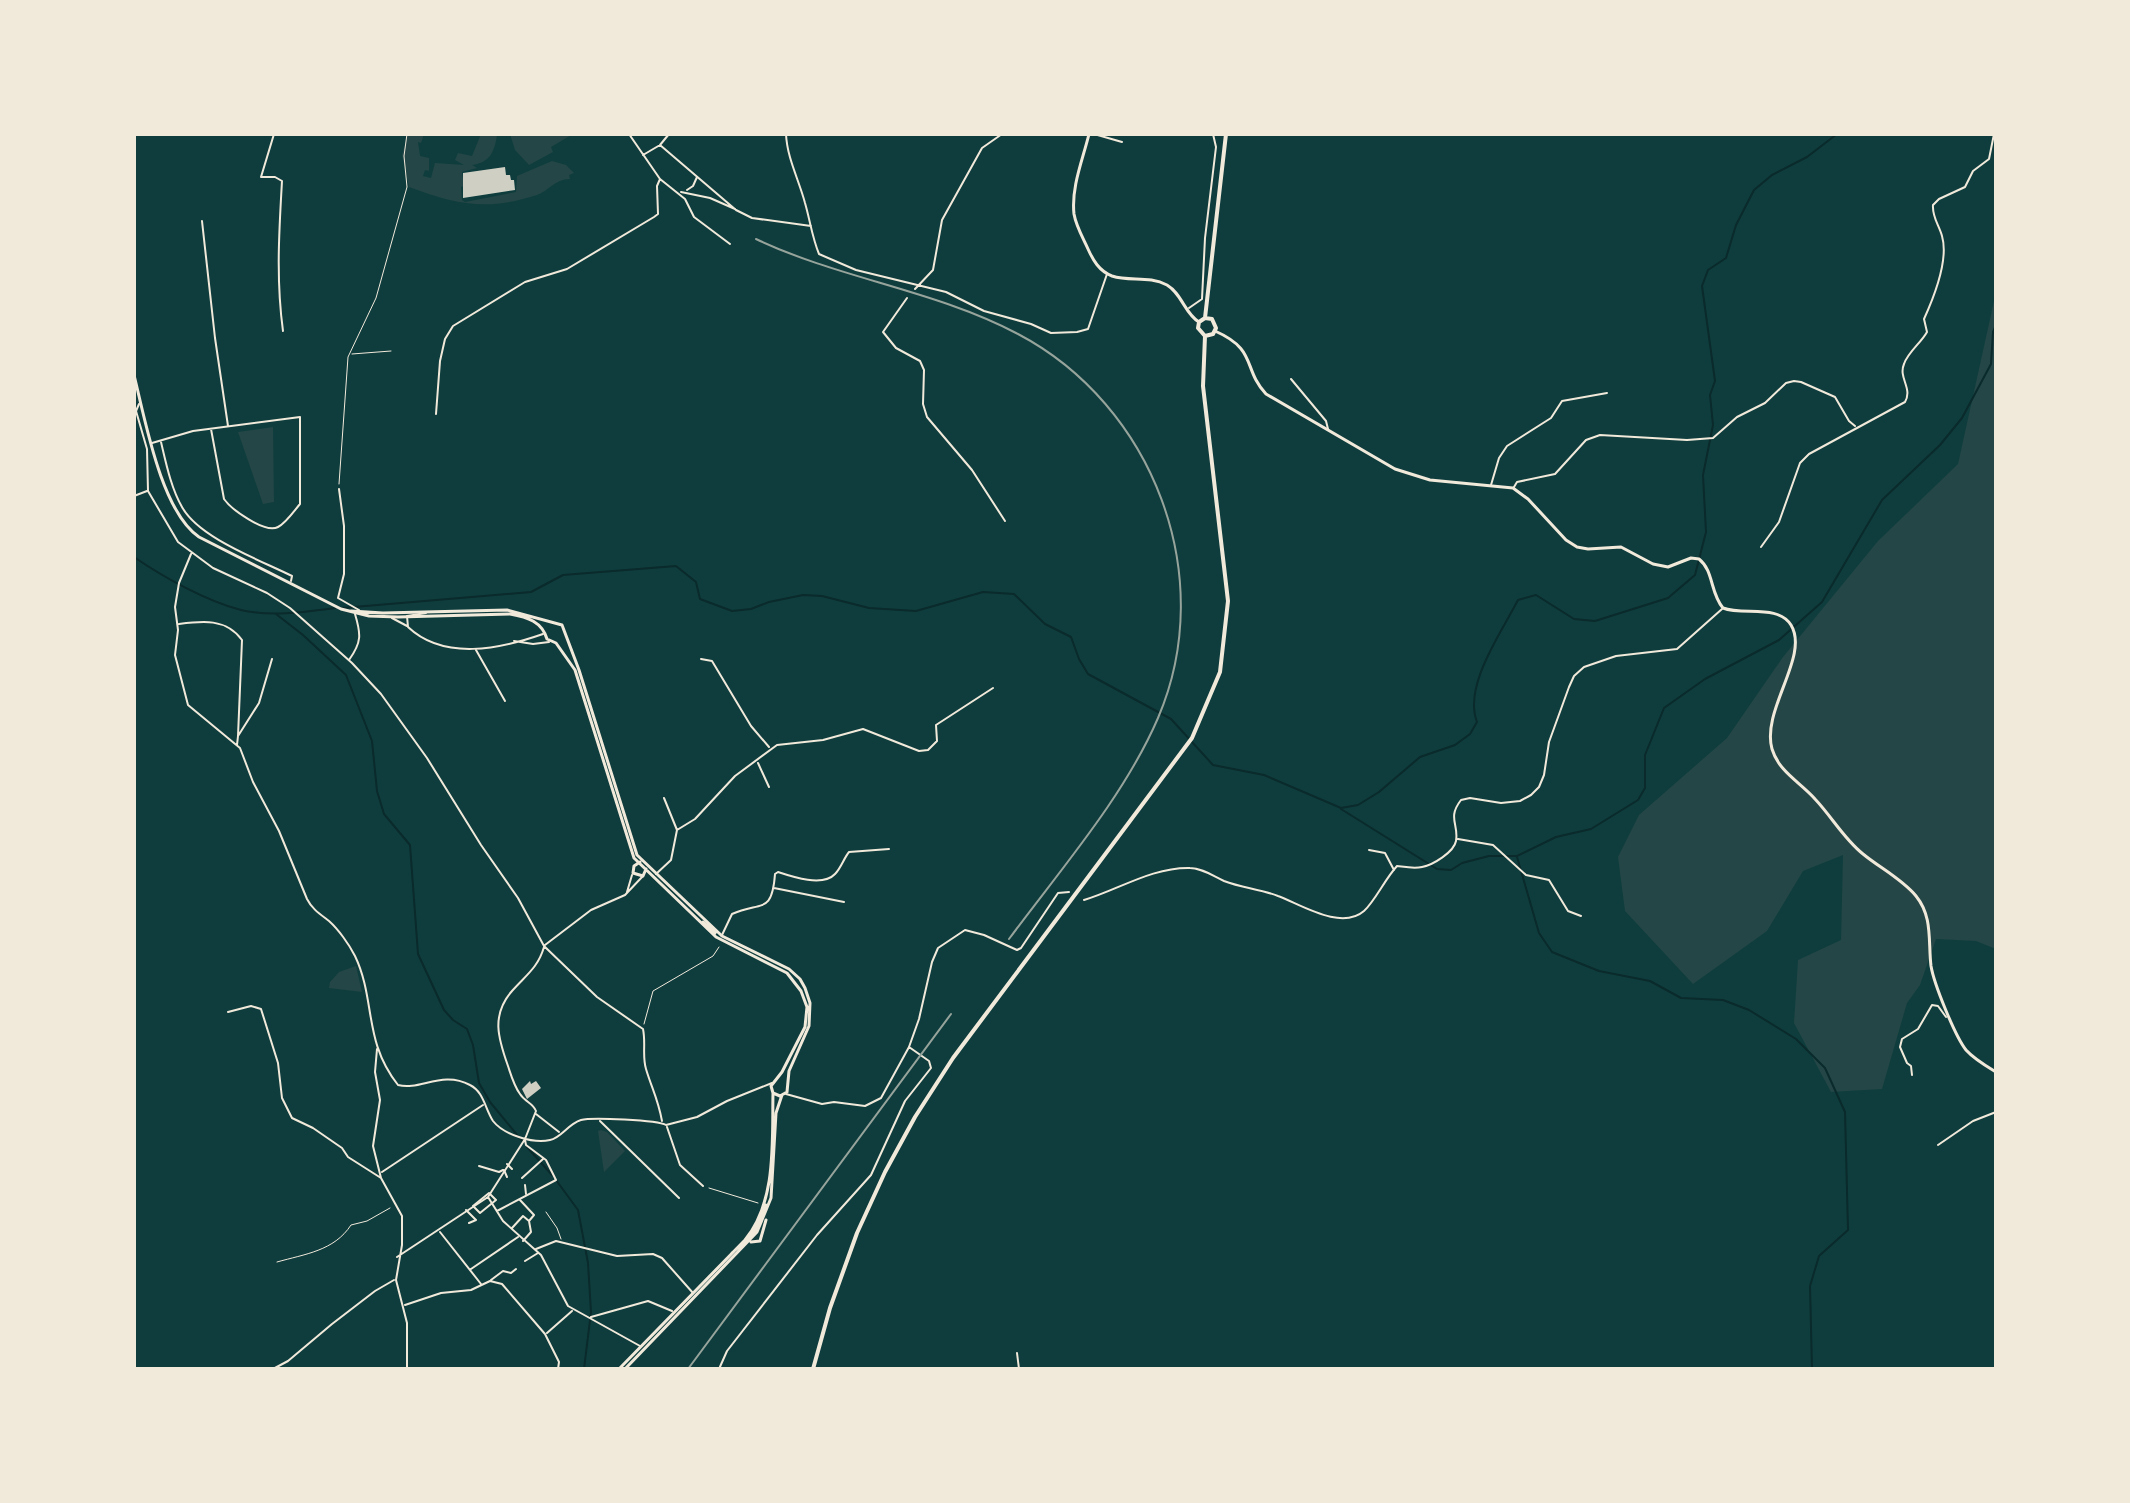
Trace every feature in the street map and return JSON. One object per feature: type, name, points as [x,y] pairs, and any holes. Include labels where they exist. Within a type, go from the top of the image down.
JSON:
[{"type":"main road","points":[[1205,318],[1214,321],[1215,331],[1211,335],[1205,336],[1199,332],[1199,322],[1205,318],[1226,134]]},
{"type":"main road","points":[[813,1369],[830,1308],[857,1233],[915,1117],[953,1058],[1192,738],[1220,672],[1228,601],[1203,386],[1205,336]]},
{"type":"street","points":[[274,134],[261,177],[282,181],[278,297],[283,331]]},
{"type":"street","points":[[629,134],[660,179],[680,192],[694,217],[730,244]]},
{"type":"street","points":[[643,155],[660,145],[669,134]]},
{"type":"street","points":[[786,134],[790,159],[819,254],[834,261],[856,270],[920,284],[963,299],[984,311],[1051,333],[1088,329],[1107,274]]},
{"type":"street","points":[[915,289],[933,270],[942,220],[982,148],[1002,134]]},
{"type":"street","points":[[1122,142],[1092,134],[1080,167],[1074,214],[1093,260],[1107,274],[1163,283],[1177,294],[1192,318],[1199,322]]},
{"type":"street","points":[[1187,309],[1202,299],[1205,238],[1216,147],[1213,134]]},
{"type":"street","points":[[1761,547],[1779,522],[1800,463],[1809,454],[1905,402],[1909,391],[1903,376],[1904,362],[1927,332],[1924,319],[1940,278],[1943,241],[1932,212],[1933,205],[1965,187],[1973,171],[1989,159],[1994,134]]},
{"type":"street","points":[[660,145],[736,210]]},
{"type":"street","points":[[680,192],[693,186],[697,177]]},
{"type":"street","points":[[436,414],[440,361],[445,339],[453,326],[525,282],[567,269],[654,217],[658,214],[657,186],[660,179]]},
{"type":"street","points":[[686,191],[752,218],[811,226]]},
{"type":"street","points":[[202,221],[229,426]]},
{"type":"street","points":[[907,298],[883,332],[896,348],[920,361],[924,370],[923,404],[927,417],[972,470],[1005,521]]},
{"type":"street","points":[[1215,331],[1238,344],[1266,394],[1385,464],[1416,477],[1513,488],[1577,547],[1621,547],[1653,564],[1668,567],[1691,558],[1699,559],[1706,567],[1714,593],[1723,608],[1771,613],[1790,622],[1795,648],[1771,722],[1773,751],[1784,772],[1816,800],[1849,842],[1915,895],[1931,931],[1931,967],[1950,1018],[1967,1051],[1996,1072]]},
{"type":"street","points":[[134,375],[173,506],[188,529],[207,542],[329,605],[347,611],[391,617],[510,614],[533,620],[545,631],[549,642]]},
{"type":"street","points":[[1291,379],[1326,421],[1328,429]]},
{"type":"street","points":[[1513,488],[1517,482],[1555,474],[1586,440],[1600,435],[1687,440],[1713,438],[1737,417],[1765,403],[1786,383],[1794,381],[1835,397],[1849,421],[1857,427]]},
{"type":"street","points":[[1491,485],[1499,458],[1507,446],[1551,418],[1560,402],[1607,393]]},
{"type":"street","points":[[141,402],[136,411],[147,452],[148,491],[169,528],[191,554],[292,609],[381,694],[424,754],[529,916],[544,946],[597,997],[643,1029],[645,1064],[658,1098],[662,1122]]},
{"type":"street","points":[[152,443],[193,431],[300,417],[300,504],[278,527],[270,529],[252,521],[227,504],[211,429]]},
{"type":"street","points":[[160,441],[179,501],[188,516],[212,536],[292,576],[291,585]]},
{"type":"street","points":[[339,489],[344,526],[344,574],[338,598],[357,612],[514,611],[562,625],[581,674],[637,855],[638,863],[627,893]]},
{"type":"street","points":[[134,496],[148,491]]},
{"type":"street","points":[[191,554],[177,589],[174,650],[190,709],[242,752],[253,782],[273,816],[309,904],[334,926],[356,957],[377,1048],[398,1085],[407,1086],[440,1078],[464,1082],[478,1091],[498,1125],[525,1139],[550,1140],[582,1119],[662,1122],[666,1125],[680,1165],[703,1186]]},
{"type":"street","points":[[1084,900],[1149,874],[1190,868],[1243,888],[1279,896],[1304,910],[1352,918],[1369,906],[1383,881],[1397,866],[1420,868],[1432,864],[1454,847],[1457,838],[1453,817],[1461,800],[1520,801],[1539,787],[1553,728],[1574,676],[1584,667],[1616,656],[1677,649],[1723,608]]},
{"type":"street","points":[[349,661],[361,639],[357,612]]},
{"type":"street","points":[[407,617],[427,612]]},
{"type":"street","points":[[391,617],[432,644],[458,649],[475,649],[513,641],[545,631],[551,623]]},
{"type":"street","points":[[407,617],[408,627]]},
{"type":"street","points":[[177,624],[216,622],[235,631],[242,640],[237,745]]},
{"type":"street","points":[[556,643],[565,636]]},
{"type":"street","points":[[513,641],[556,643],[570,660],[577,674],[633,870]]},
{"type":"street","points":[[475,649],[505,701]]},
{"type":"street","points":[[238,736],[259,703],[272,659]]},
{"type":"street","points":[[701,659],[712,661],[751,726],[770,748]]},
{"type":"street","points":[[677,830],[695,819],[735,776],[770,748],[787,742],[823,740],[863,729],[899,745],[919,751],[928,750],[937,741],[936,725],[993,688]]},
{"type":"street","points":[[757,761],[769,787]]},
{"type":"street","points":[[633,870],[654,873],[671,860],[677,830],[664,798]]},
{"type":"street","points":[[1457,838],[1493,845],[1526,875],[1549,880],[1568,911],[1581,916]]},
{"type":"street","points":[[628,844],[645,872],[695,919],[787,973],[804,996],[807,1007],[805,1027],[772,1088],[767,1194],[756,1232]]},
{"type":"street","points":[[721,937],[732,914],[763,907],[770,901],[778,872],[797,878],[826,879],[834,876],[849,852],[889,849]]},
{"type":"street","points":[[1369,850],[1385,853],[1394,870]]},
{"type":"street","points":[[637,855],[721,937]]},
{"type":"street","points":[[397,1257],[440,1231],[488,1195],[525,1139],[536,1114],[534,1106],[523,1099],[515,1086],[499,1041],[497,1020],[510,993],[534,969],[544,946],[591,910],[627,893],[645,872]]},
{"type":"street","points":[[774,888],[844,902]]},
{"type":"street","points":[[666,1125],[697,1117],[727,1101],[765,1087],[822,1104],[834,1102],[865,1106],[881,1098],[909,1047],[938,948],[965,930],[1017,950],[1058,893],[1069,892]]},
{"type":"street","points":[[695,919],[721,937],[789,969],[800,979],[810,1003],[809,1026],[789,1071],[788,1085],[777,1109],[773,1184],[761,1237],[759,1243],[749,1241],[731,1254]]},
{"type":"street","points":[[1912,1075],[1911,1066],[1900,1047],[1902,1039],[1918,1029],[1932,1005],[1938,1006],[1944,1017],[1950,1018]]},
{"type":"street","points":[[228,1012],[251,1006],[261,1009],[278,1063],[282,1098],[292,1118],[313,1128],[342,1148],[348,1157],[381,1178]]},
{"type":"street","points":[[719,1369],[817,1235],[871,1175],[905,1101],[931,1068],[929,1061],[909,1047]]},
{"type":"street","points":[[377,1048],[374,1063],[380,1100],[373,1146],[381,1178],[402,1216],[396,1280],[407,1323],[407,1369]]},
{"type":"street","points":[[777,1079],[788,1085],[793,1095]]},
{"type":"street","points":[[381,1173],[485,1104]]},
{"type":"street","points":[[1938,1145],[1973,1121],[1996,1112]]},
{"type":"street","points":[[536,1114],[560,1133]]},
{"type":"street","points":[[600,1120],[679,1198]]},
{"type":"street","points":[[497,1211],[556,1180],[544,1158],[526,1145],[525,1139]]},
{"type":"street","points":[[522,1178],[544,1158]]},
{"type":"street","points":[[507,1164],[512,1169]]},
{"type":"street","points":[[479,1166],[499,1172],[504,1169]]},
{"type":"street","points":[[504,1169],[507,1177]]},
{"type":"street","points":[[525,1185],[526,1195]]},
{"type":"street","points":[[619,1369],[751,1232],[767,1194]]},
{"type":"street","points":[[488,1195],[511,1229],[537,1251],[561,1297],[572,1310],[641,1346]]},
{"type":"street","points":[[520,1200],[534,1215],[529,1221]]},
{"type":"street","points":[[473,1206],[480,1213],[492,1203]]},
{"type":"street","points":[[466,1210],[476,1220],[469,1223]]},
{"type":"street","points":[[626,1368],[749,1241],[766,1215]]},
{"type":"street","points":[[511,1229],[522,1216],[529,1221],[532,1229],[523,1241]]},
{"type":"street","points":[[440,1231],[481,1285]]},
{"type":"street","points":[[756,1232],[761,1237]]},
{"type":"street","points":[[470,1270],[518,1237]]},
{"type":"street","points":[[525,1261],[545,1244],[562,1242],[617,1256],[653,1254],[662,1258],[693,1293]]},
{"type":"street","points":[[403,1306],[441,1293],[464,1292],[490,1281],[503,1271],[511,1273],[516,1269]]},
{"type":"street","points":[[273,1369],[288,1361],[375,1291],[396,1280]]},
{"type":"street","points":[[490,1281],[502,1284],[545,1334],[557,1355],[557,1368]]},
{"type":"street","points":[[590,1318],[648,1301],[673,1312]]},
{"type":"street","points":[[545,1334],[572,1310]]},
{"type":"street","points":[[626,1368],[641,1346],[672,1320]]},
{"type":"street","points":[[1017,1353],[1019,1369]]},
{"type":"lane","points":[[546,1212],[562,1242]]},
{"type":"path","points":[[339,489],[348,356],[376,298],[407,187],[404,156],[407,134]]},
{"type":"path","points":[[348,356],[391,351]]},
{"type":"path","points":[[643,1029],[653,991],[713,956],[721,937]]},
{"type":"path","points":[[703,1186],[764,1205]]},
{"type":"path","points":[[277,1262],[317,1253],[345,1235],[351,1225],[396,1207]]},
{"type":"shaded area","points":[[408,134],[424,134],[421,143],[418,142],[420,156],[429,158],[429,171],[425,170],[423,176],[431,178],[435,163],[464,165],[455,160],[458,153],[472,156],[481,134],[497,134],[493,151],[487,159],[472,165],[477,168],[462,172],[462,200],[465,202],[516,192],[517,176],[552,161],[566,165],[574,173],[569,175],[570,179],[519,200],[488,204],[458,202],[409,187],[402,155]]},
{"type":"shaded area","points":[[510,134],[573,134],[551,147],[553,152],[529,165],[515,150]]},
{"type":"shaded area","points":[[1996,292],[1996,949],[1976,941],[1936,939],[1920,985],[1907,1003],[1882,1089],[1831,1092],[1794,1023],[1798,960],[1841,940],[1843,855],[1803,871],[1767,931],[1693,984],[1625,911],[1618,857],[1639,815],[1727,738],[1783,657],[1878,541],[1958,464]]},
{"type":"shaded area","points":[[273,427],[274,502],[263,504],[238,432]]},
{"type":"shaded area","points":[[356,966],[362,992],[329,988],[339,972]]},
{"type":"shaded area","points":[[598,1131],[607,1132],[625,1151],[604,1172]]},
{"type":"building","points":[[505,167],[506,175],[514,180],[515,190],[463,198],[463,173]]},
{"type":"building","points":[[530,1081],[531,1084],[536,1081],[541,1088],[527,1099],[522,1089]]},
{"type":"waterway","points":[[342,608],[531,592],[563,575],[676,566],[696,582],[700,599],[732,611],[803,595],[822,596],[869,608],[916,611],[983,592],[1014,594],[1045,624],[1071,637],[1088,674],[1171,719],[1213,765],[1264,775],[1341,808],[1358,805],[1379,792],[1420,757],[1455,745],[1470,734],[1477,722],[1474,708],[1479,676],[1518,600],[1536,595],[1574,619],[1595,621],[1668,598],[1695,575],[1706,532],[1703,475],[1713,425],[1710,395],[1715,381],[1702,286],[1708,270],[1726,258],[1736,225],[1754,190],[1837,134]]},
{"type":"waterway","points":[[1341,809],[1437,869],[1451,870],[1462,863],[1489,856],[1517,856],[1556,837],[1591,829],[1638,800],[1645,788],[1645,755],[1664,708],[1705,679],[1779,640],[1822,602],[1882,500],[1940,445],[1962,418],[1991,364],[1996,325]]},
{"type":"waterway","points":[[134,557],[185,588],[241,610],[276,613],[335,608]]},
{"type":"waterway","points":[[276,614],[346,675],[372,741],[377,791],[384,814],[410,845],[418,954],[444,1010],[467,1029],[479,1083],[490,1102],[523,1142]]},
{"type":"waterway","points":[[1517,857],[1539,933],[1552,952],[1599,971],[1650,981],[1681,998],[1723,1000],[1749,1010],[1796,1039],[1825,1068],[1845,1112],[1848,1230],[1819,1256],[1810,1286],[1812,1369]]},
{"type":"waterway","points":[[527,1147],[552,1175]]},
{"type":"waterway","points":[[556,1180],[578,1210],[588,1263],[591,1312],[584,1369]]},
{"type":"railway","points":[[756,239],[821,265],[954,306],[1018,334],[1065,365],[1105,404],[1138,449],[1162,499],[1176,553],[1181,608],[1175,664],[1158,718],[1128,776],[1070,860],[1009,939]]},
{"type":"railway","points":[[688,1369],[951,1014]]}]
